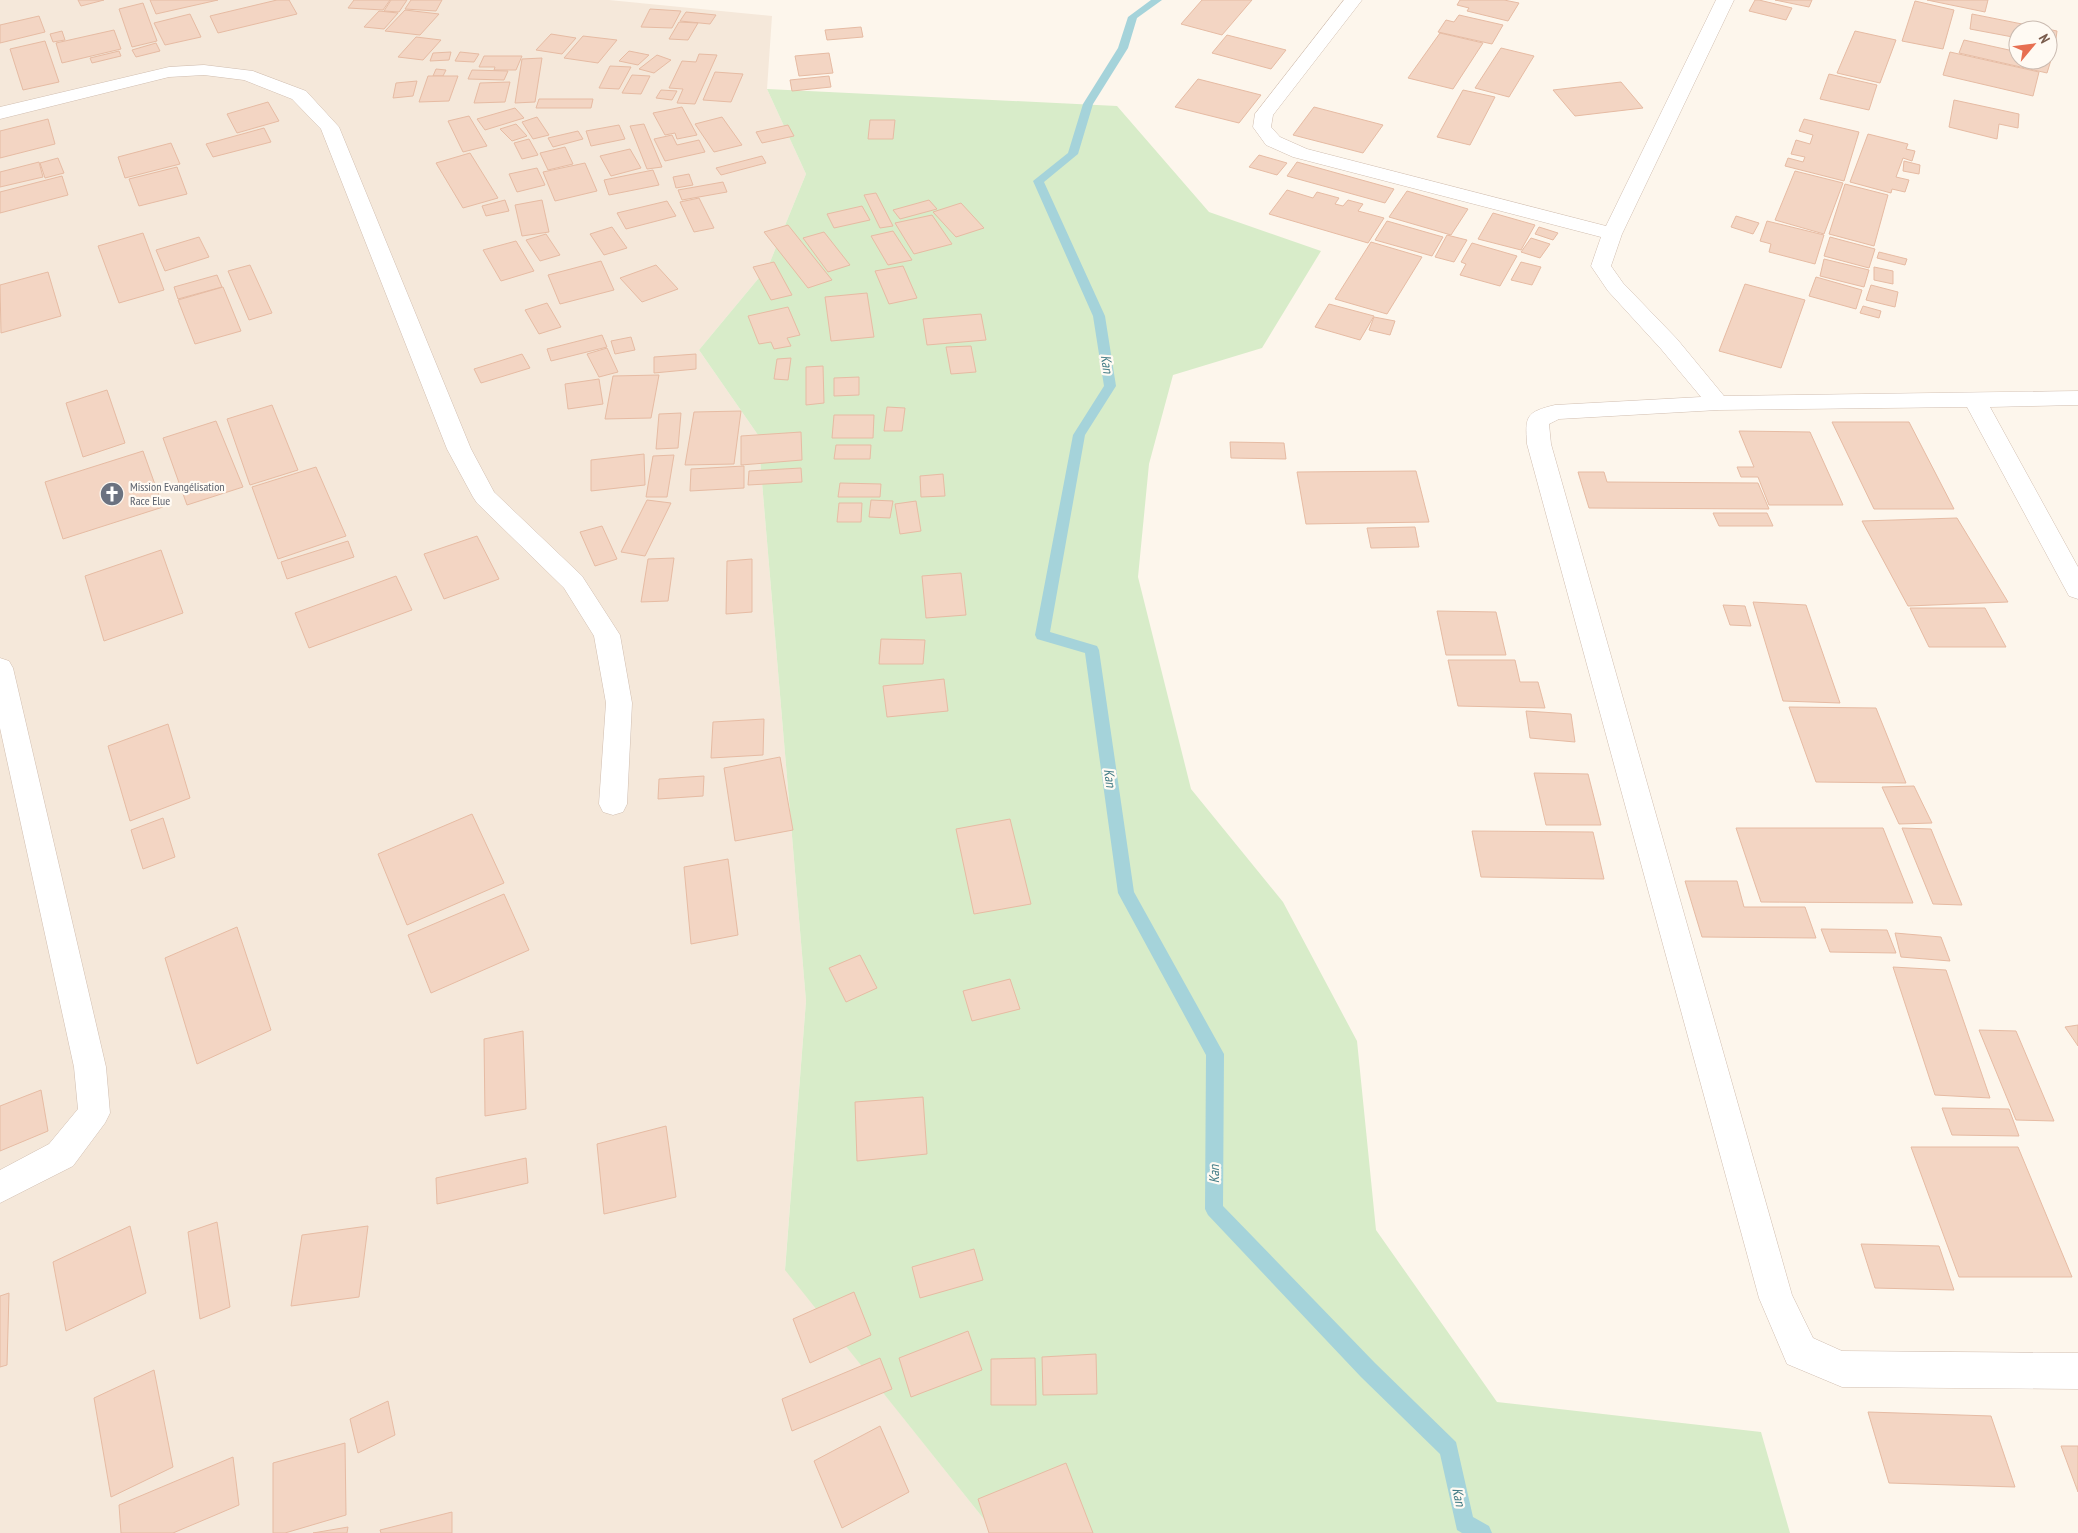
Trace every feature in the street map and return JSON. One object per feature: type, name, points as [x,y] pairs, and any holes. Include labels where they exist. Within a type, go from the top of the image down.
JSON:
[{"type":"street","points":[[1353,0],[1264,114],[1262,127],[1273,141],[1300,153],[1612,234]]},
{"type":"street","points":[[1718,403],[1669,344],[1615,287],[1601,266],[1612,234],[1726,0]]},
{"type":"street","points":[[0,113],[169,72],[204,70],[247,75],[299,96],[330,126],[459,449],[485,497],[573,582],[607,635],[619,703],[613,804]]},
{"type":"street","points":[[2078,398],[1718,403],[1555,412],[1537,421],[1539,444],[1776,1298],[1800,1351],[1842,1369],[2078,1371]]},
{"type":"street","points":[[1975,400],[2078,590]]},
{"type":"street","points":[[0,668],[90,1067],[94,1113],[61,1155],[0,1187]]},
{"type":"shaded area","points":[[0,0],[609,0],[772,16],[767,89],[806,174],[768,267],[699,350],[758,435],[806,1001],[785,1269],[995,1533],[0,1533]]},
{"type":"green space","points":[[767,89],[1117,106],[1209,212],[1321,251],[1262,348],[1173,375],[1149,464],[1138,577],[1191,789],[1283,902],[1357,1041],[1376,1230],[1497,1402],[1761,1432],[1790,1533],[995,1533],[785,1270],[806,1001],[758,435],[699,350],[768,267],[806,174]]},
{"type":"building","points":[[78,0],[104,0],[81,6]]},
{"type":"building","points":[[150,0],[218,0],[156,14]]},
{"type":"building","points":[[277,0],[289,0],[297,14],[218,33],[210,16]]},
{"type":"building","points":[[354,0],[390,0],[383,10],[348,8]]},
{"type":"building","points":[[391,0],[407,0],[399,12],[384,11]]},
{"type":"building","points":[[411,0],[442,0],[436,11],[405,9]]},
{"type":"building","points":[[1202,0],[1252,0],[1222,35],[1181,24]]},
{"type":"building","points":[[1460,0],[1504,0],[1519,3],[1508,21],[1467,11],[1469,8],[1457,5]]},
{"type":"building","points":[[1755,0],[1792,8],[1786,20],[1749,11]]},
{"type":"building","points":[[1775,0],[1812,0],[1809,7]]},
{"type":"building","points":[[1927,0],[1988,0],[1985,12]]},
{"type":"building","points":[[1915,1],[1954,10],[1943,49],[1902,41]]},
{"type":"building","points":[[143,3],[157,41],[132,47],[119,9]]},
{"type":"building","points":[[650,9],[681,11],[672,28],[641,27]]},
{"type":"building","points":[[405,10],[439,14],[420,35],[385,31]]},
{"type":"building","points":[[379,11],[398,13],[384,29],[364,27]]},
{"type":"building","points":[[686,12],[716,15],[710,24],[680,21]]},
{"type":"building","points":[[190,14],[201,37],[165,45],[154,23]]},
{"type":"building","points":[[1972,14],[2008,21],[2008,36],[1970,29]]},
{"type":"building","points":[[1459,15],[1503,25],[1492,44],[1438,32],[1446,20],[1454,22]]},
{"type":"building","points":[[39,16],[45,32],[0,43],[0,25]]},
{"type":"building","points":[[679,22],[698,23],[688,40],[669,39]]},
{"type":"building","points":[[861,27],[863,37],[827,40],[825,30]]},
{"type":"building","points":[[114,30],[121,49],[62,63],[56,43]]},
{"type":"building","points":[[62,31],[65,40],[53,42],[50,34]]},
{"type":"building","points":[[1855,31],[1896,40],[1880,83],[1837,73]]},
{"type":"building","points":[[1440,33],[1483,43],[1453,89],[1408,78]]},
{"type":"building","points":[[551,34],[576,38],[562,54],[536,50]]},
{"type":"building","points":[[1227,35],[1286,50],[1271,69],[1212,53]]},
{"type":"building","points":[[583,36],[617,40],[598,63],[564,58]]},
{"type":"building","points":[[416,37],[441,40],[423,60],[398,57]]},
{"type":"building","points":[[1964,40],[2008,50],[2008,64],[1959,53]]},
{"type":"building","points":[[45,41],[59,82],[23,90],[10,49]]},
{"type":"building","points":[[156,43],[160,51],[136,57],[132,50]]},
{"type":"building","points":[[1501,48],[1534,56],[1509,97],[1475,88]]},
{"type":"building","points":[[119,51],[121,56],[92,63],[90,58]]},
{"type":"building","points":[[629,51],[649,55],[638,65],[619,61]]},
{"type":"building","points":[[451,52],[449,60],[430,61],[433,53]]},
{"type":"building","points":[[460,52],[479,54],[474,62],[455,61]]},
{"type":"building","points":[[1950,52],[2008,65],[2008,70],[2039,72],[2033,96],[1943,75]]},
{"type":"building","points":[[829,53],[833,73],[799,76],[795,56]]},
{"type":"building","points":[[699,54],[717,55],[695,104],[677,103],[683,89],[669,88],[682,61],[696,62]]},
{"type":"building","points":[[657,55],[671,60],[654,73],[639,69]]},
{"type":"building","points":[[484,56],[522,56],[516,70],[494,70],[495,67],[479,67]]},
{"type":"building","points":[[542,58],[535,102],[515,103],[522,59]]},
{"type":"building","points":[[610,66],[631,67],[619,89],[599,88]]},
{"type":"building","points":[[436,69],[446,70],[443,76],[433,76]]},
{"type":"building","points":[[472,70],[508,71],[504,80],[468,79]]},
{"type":"building","points":[[2034,70],[2048,70],[2047,73]]},
{"type":"building","points":[[715,72],[743,74],[731,102],[703,100]]},
{"type":"building","points":[[1829,74],[1877,85],[1869,110],[1820,99]]},
{"type":"building","points":[[632,75],[650,76],[641,94],[622,93]]},
{"type":"building","points":[[428,76],[458,76],[449,101],[419,102]]},
{"type":"building","points":[[829,76],[831,87],[792,91],[790,80]]},
{"type":"building","points":[[1198,79],[1261,95],[1239,123],[1175,107]]},
{"type":"building","points":[[417,81],[413,96],[393,98],[396,83]]},
{"type":"building","points":[[510,82],[505,102],[474,103],[480,83]]},
{"type":"building","points":[[1621,82],[1643,108],[1575,116],[1553,90]]},
{"type":"building","points":[[661,90],[677,91],[672,100],[656,98]]},
{"type":"building","points":[[1463,90],[1495,97],[1470,145],[1437,137]]},
{"type":"building","points":[[539,99],[593,99],[591,108],[536,108]]},
{"type":"building","points":[[1954,100],[2019,114],[2018,128],[1999,124],[1997,139],[1949,127]]},
{"type":"building","points":[[268,102],[279,121],[237,133],[227,114]]},
{"type":"building","points":[[682,107],[697,135],[677,139],[675,133],[665,135],[653,113]]},
{"type":"building","points":[[1314,107],[1383,125],[1363,153],[1293,135]]},
{"type":"building","points":[[515,108],[524,118],[485,130],[477,119]]},
{"type":"building","points":[[469,116],[487,146],[463,152],[448,121]]},
{"type":"building","points":[[537,117],[549,135],[533,139],[522,122]]},
{"type":"building","points":[[722,117],[742,145],[714,152],[695,124]]},
{"type":"building","points":[[48,119],[55,144],[0,158],[0,131]]},
{"type":"building","points":[[1804,119],[1859,132],[1844,181],[1785,166],[1788,158],[1803,162],[1805,157],[1791,154],[1796,140],[1810,144],[1813,135],[1799,131]]},
{"type":"building","points":[[870,120],[895,120],[893,139],[868,139]]},
{"type":"building","points":[[516,124],[527,136],[512,141],[500,129]]},
{"type":"building","points":[[644,124],[662,167],[647,169],[630,126]]},
{"type":"building","points":[[619,125],[625,139],[591,146],[586,131]]},
{"type":"building","points":[[788,125],[794,136],[762,143],[756,132]]},
{"type":"building","points":[[264,128],[271,142],[213,157],[206,144]]},
{"type":"building","points":[[578,131],[583,139],[553,147],[548,138]]},
{"type":"building","points":[[1868,134],[1908,144],[1906,149],[1915,151],[1912,161],[1903,158],[1896,177],[1909,180],[1905,192],[1892,189],[1891,193],[1850,182]]},
{"type":"building","points":[[672,135],[677,145],[699,140],[705,152],[665,161],[654,139]]},
{"type":"building","points":[[529,139],[538,155],[522,159],[514,143]]},
{"type":"building","points":[[171,143],[180,164],[125,178],[118,157]]},
{"type":"building","points":[[565,147],[573,164],[548,170],[540,153]]},
{"type":"building","points":[[630,149],[641,168],[611,176],[600,156]]},
{"type":"building","points":[[470,153],[498,198],[463,208],[436,163]]},
{"type":"building","points":[[1259,155],[1287,163],[1277,175],[1249,167]]},
{"type":"building","points":[[762,156],[766,163],[721,175],[716,168]]},
{"type":"building","points":[[58,158],[64,173],[45,178],[40,163]]},
{"type":"building","points":[[1904,161],[1920,165],[1919,174],[1903,171]]},
{"type":"building","points":[[39,162],[43,177],[0,187],[0,172]]},
{"type":"building","points":[[1297,162],[1394,189],[1385,203],[1287,176]]},
{"type":"building","points":[[585,163],[597,191],[555,201],[543,172]]},
{"type":"building","points":[[177,167],[187,194],[139,206],[129,179]]},
{"type":"building","points":[[537,168],[545,185],[517,192],[509,174]]},
{"type":"building","points":[[653,170],[659,185],[609,195],[604,180]]},
{"type":"building","points":[[1795,171],[1843,183],[1824,234],[1775,220]]},
{"type":"building","points":[[689,174],[693,185],[676,188],[673,177]]},
{"type":"building","points":[[62,176],[68,195],[0,213],[0,192]]},
{"type":"building","points":[[723,182],[727,192],[682,200],[678,190]]},
{"type":"building","points":[[1845,184],[1888,195],[1874,246],[1829,234]]},
{"type":"building","points":[[1287,190],[1313,198],[1317,192],[1339,198],[1335,204],[1343,206],[1348,200],[1363,204],[1358,211],[1384,218],[1368,243],[1269,214]]},
{"type":"building","points":[[1407,191],[1468,209],[1451,235],[1389,217]]},
{"type":"building","points":[[876,193],[893,226],[880,228],[864,195]]},
{"type":"building","points":[[699,198],[714,228],[694,232],[680,202]]},
{"type":"building","points":[[505,200],[509,211],[486,216],[482,206]]},
{"type":"building","points":[[542,200],[549,232],[522,236],[515,205]]},
{"type":"building","points":[[929,200],[937,209],[900,219],[893,210]]},
{"type":"building","points":[[667,201],[676,216],[626,229],[617,213]]},
{"type":"building","points":[[961,203],[984,228],[956,237],[933,212]]},
{"type":"building","points":[[862,206],[870,220],[834,228],[827,214]]},
{"type":"building","points":[[1493,213],[1535,225],[1521,250],[1478,239]]},
{"type":"building","points":[[932,215],[952,244],[914,254],[895,223]]},
{"type":"building","points":[[1736,216],[1759,223],[1753,234],[1731,227]]},
{"type":"building","points":[[1387,221],[1443,237],[1432,256],[1375,240]]},
{"type":"building","points":[[1767,221],[1824,235],[1815,264],[1769,252],[1771,244],[1760,241]]},
{"type":"building","points":[[788,225],[832,280],[808,288],[764,232]]},
{"type":"building","points":[[612,227],[627,248],[604,255],[590,234]]},
{"type":"building","points":[[1539,227],[1558,233],[1553,240],[1535,234]]},
{"type":"building","points":[[893,231],[912,260],[888,265],[871,236]]},
{"type":"building","points":[[824,232],[850,265],[828,272],[803,238]]},
{"type":"building","points":[[143,233],[164,290],[119,303],[98,246]]},
{"type":"building","points":[[546,234],[560,255],[540,261],[526,240]]},
{"type":"building","points":[[1447,235],[1467,240],[1454,262],[1435,257]]},
{"type":"building","points":[[199,237],[209,257],[165,271],[156,250]]},
{"type":"building","points":[[1830,237],[1875,249],[1869,268],[1824,256]]},
{"type":"building","points":[[1531,238],[1550,244],[1540,258],[1521,252]]},
{"type":"building","points":[[516,241],[534,271],[501,281],[483,250]]},
{"type":"building","points":[[1371,242],[1422,257],[1387,314],[1335,299]]},
{"type":"building","points":[[1472,243],[1517,256],[1500,286],[1460,275],[1466,264],[1461,262]]},
{"type":"building","points":[[1879,252],[1907,259],[1905,265],[1877,258]]},
{"type":"building","points":[[1824,259],[1869,270],[1864,287],[1820,276]]},
{"type":"building","points":[[601,261],[614,290],[560,304],[548,275]]},
{"type":"building","points":[[774,262],[792,295],[771,300],[753,267]]},
{"type":"building","points":[[1521,262],[1541,267],[1532,285],[1511,280]]},
{"type":"building","points":[[250,265],[272,313],[249,320],[228,271]]},
{"type":"building","points":[[656,265],[678,289],[642,302],[620,278]]},
{"type":"building","points":[[903,266],[917,298],[889,304],[875,271]]},
{"type":"building","points":[[1874,267],[1893,271],[1893,284],[1874,280]]},
{"type":"building","points":[[48,272],[61,316],[1,333],[0,285]]},
{"type":"building","points":[[217,275],[222,287],[178,299],[174,287]]},
{"type":"building","points":[[1816,277],[1862,290],[1856,309],[1809,296]]},
{"type":"building","points":[[1745,284],[1805,300],[1781,368],[1719,351]]},
{"type":"building","points":[[1871,285],[1898,292],[1895,307],[1866,300]]},
{"type":"building","points":[[223,287],[241,331],[195,344],[178,300]]},
{"type":"building","points":[[867,293],[874,337],[831,341],[825,297]]},
{"type":"building","points":[[547,303],[561,327],[539,334],[525,310]]},
{"type":"building","points":[[1329,304],[1374,316],[1360,340],[1315,327]]},
{"type":"building","points":[[1863,306],[1881,311],[1879,318],[1860,313]]},
{"type":"building","points":[[788,307],[800,335],[787,338],[791,346],[774,349],[771,342],[759,344],[748,316]]},
{"type":"building","points":[[981,314],[986,340],[927,345],[923,319]]},
{"type":"building","points":[[1374,317],[1395,321],[1390,335],[1369,330]]},
{"type":"building","points":[[602,335],[607,347],[551,361],[547,349]]},
{"type":"building","points":[[631,337],[635,350],[615,354],[611,341]]},
{"type":"building","points":[[971,346],[976,372],[951,374],[946,347]]},
{"type":"building","points":[[607,348],[618,372],[599,377],[587,354]]},
{"type":"building","points":[[522,354],[530,368],[481,383],[474,369]]},
{"type":"building","points":[[696,354],[696,369],[654,373],[654,357]]},
{"type":"building","points":[[791,358],[788,380],[774,379],[777,359]]},
{"type":"building","points":[[823,366],[824,403],[806,405],[806,367]]},
{"type":"building","points":[[659,375],[651,418],[605,419],[613,376]]},
{"type":"building","points":[[859,377],[859,395],[834,396],[834,378]]},
{"type":"building","points":[[599,379],[603,404],[568,409],[565,384]]},
{"type":"building","points":[[107,390],[125,443],[83,457],[66,403]]},
{"type":"building","points":[[272,405],[298,470],[250,485],[227,419]]},
{"type":"building","points":[[887,407],[905,408],[902,431],[884,431]]},
{"type":"building","points":[[741,411],[734,464],[685,465],[694,412]]},
{"type":"building","points":[[681,413],[678,448],[656,449],[659,414]]},
{"type":"building","points":[[834,415],[874,415],[873,438],[832,438]]},
{"type":"building","points":[[216,421],[243,487],[187,505],[163,438]]},
{"type":"building","points":[[1832,422],[1909,422],[1954,509],[1874,509]]},
{"type":"building","points":[[1739,431],[1810,432],[1843,505],[1769,505],[1758,477],[1741,477],[1737,467],[1754,467]]},
{"type":"building","points":[[801,432],[802,460],[741,465],[741,436]]},
{"type":"building","points":[[1230,442],[1284,443],[1286,459],[1231,458]]},
{"type":"building","points":[[836,445],[871,445],[870,459],[834,459]]},
{"type":"building","points":[[143,451],[163,507],[63,539],[45,482]]},
{"type":"building","points":[[644,454],[645,485],[591,491],[591,460]]},
{"type":"building","points":[[674,455],[667,497],[646,497],[653,456]]},
{"type":"building","points":[[744,466],[744,488],[690,491],[691,469]]},
{"type":"building","points":[[316,467],[346,536],[278,559],[252,487]]},
{"type":"building","points":[[801,468],[802,482],[748,485],[749,471]]},
{"type":"building","points":[[1416,471],[1429,522],[1306,524],[1297,472]]},
{"type":"building","points":[[1578,472],[1604,472],[1607,482],[1758,483],[1769,509],[1589,508]]},
{"type":"building","points":[[943,474],[945,496],[921,497],[920,476]]},
{"type":"building","points":[[840,483],[881,484],[880,497],[838,497]]},
{"type":"building","points":[[647,500],[671,503],[645,556],[621,552]]},
{"type":"building","points":[[871,500],[893,501],[890,518],[869,517]]},
{"type":"building","points":[[916,501],[921,531],[900,534],[895,504]]},
{"type":"building","points":[[839,503],[862,503],[861,522],[837,522]]},
{"type":"building","points":[[1713,513],[1767,513],[1773,526],[1719,526]]},
{"type":"building","points":[[1957,518],[2008,602],[1908,606],[1862,521]]},
{"type":"building","points":[[602,526],[617,559],[595,566],[580,532]]},
{"type":"building","points":[[1415,527],[1419,547],[1371,548],[1367,528]]},
{"type":"building","points":[[477,536],[499,579],[444,599],[424,554]]},
{"type":"building","points":[[348,541],[354,557],[287,579],[281,562]]},
{"type":"building","points":[[161,550],[183,613],[104,641],[85,576]]},
{"type":"building","points":[[674,558],[668,601],[641,602],[648,559]]},
{"type":"building","points":[[752,559],[752,612],[726,614],[727,561]]},
{"type":"building","points":[[961,573],[966,615],[926,618],[922,576]]},
{"type":"building","points":[[396,576],[412,610],[309,648],[295,613]]},
{"type":"building","points":[[1753,602],[1806,605],[1840,703],[1783,701]]},
{"type":"building","points":[[1723,605],[1745,606],[1751,626],[1730,625]]},
{"type":"building","points":[[1910,608],[1985,608],[2006,647],[1929,647]]},
{"type":"building","points":[[1437,611],[1496,612],[1506,655],[1446,655]]},
{"type":"building","points":[[881,639],[925,640],[923,664],[879,664]]},
{"type":"building","points":[[1448,660],[1515,660],[1520,682],[1538,682],[1545,708],[1458,706]]},
{"type":"building","points":[[944,679],[948,711],[887,717],[883,686]]},
{"type":"building","points":[[1789,707],[1876,708],[1906,783],[1816,782]]},
{"type":"building","points":[[1526,711],[1571,714],[1575,742],[1530,738]]},
{"type":"building","points":[[764,719],[763,755],[711,758],[713,722]]},
{"type":"building","points":[[168,724],[190,798],[130,821],[108,746]]},
{"type":"building","points":[[780,757],[793,830],[735,841],[724,768]]},
{"type":"building","points":[[1534,773],[1588,774],[1601,825],[1546,825]]},
{"type":"building","points":[[704,776],[703,796],[658,799],[659,779]]},
{"type":"building","points":[[1914,786],[1932,823],[1899,824],[1882,787]]},
{"type":"building","points":[[472,814],[504,883],[407,925],[378,854]]},
{"type":"building","points":[[163,818],[175,857],[143,869],[131,830]]},
{"type":"building","points":[[1010,819],[1031,904],[974,914],[956,829]]},
{"type":"building","points":[[1736,828],[1883,828],[1913,903],[1761,902]]},
{"type":"building","points":[[1902,828],[1931,829],[1962,905],[1933,904]]},
{"type":"building","points":[[1472,831],[1593,832],[1604,879],[1481,877]]},
{"type":"building","points":[[728,859],[738,935],[691,944],[684,867]]},
{"type":"building","points":[[1685,881],[1737,881],[1744,907],[1805,907],[1816,938],[1702,937]]},
{"type":"building","points":[[504,894],[529,950],[431,993],[408,935]]},
{"type":"building","points":[[237,927],[271,1030],[197,1064],[165,958]]},
{"type":"building","points":[[1821,929],[1887,930],[1896,953],[1830,952]]},
{"type":"building","points":[[1895,933],[1941,937],[1950,961],[1901,957]]},
{"type":"building","points":[[860,955],[877,988],[846,1002],[829,968]]},
{"type":"building","points":[[1893,967],[1946,970],[1990,1098],[1935,1095]]},
{"type":"building","points":[[1010,979],[1020,1009],[972,1021],[963,991]]},
{"type":"building","points":[[2078,1025],[2078,1046],[2065,1027]]},
{"type":"building","points":[[1979,1030],[2016,1031],[2054,1121],[2016,1120]]},
{"type":"building","points":[[523,1031],[526,1109],[485,1116],[484,1039]]},
{"type":"building","points":[[41,1090],[48,1131],[0,1151],[0,1106]]},
{"type":"building","points":[[923,1097],[927,1154],[857,1161],[855,1102]]},
{"type":"building","points":[[1942,1108],[2009,1109],[2019,1136],[1952,1135]]},
{"type":"building","points":[[666,1126],[676,1197],[604,1214],[597,1144]]},
{"type":"building","points":[[1911,1147],[2018,1147],[2072,1277],[1959,1277]]},
{"type":"building","points":[[526,1158],[528,1183],[437,1204],[436,1178]]},
{"type":"building","points":[[217,1222],[230,1307],[200,1319],[188,1232]]},
{"type":"building","points":[[130,1226],[146,1293],[66,1331],[53,1262]]},
{"type":"building","points":[[368,1226],[359,1297],[291,1306],[302,1235]]},
{"type":"building","points":[[1861,1244],[1939,1246],[1954,1290],[1875,1288]]},
{"type":"building","points":[[974,1249],[983,1280],[920,1298],[912,1267]]},
{"type":"building","points":[[854,1292],[871,1335],[810,1363],[793,1319]]},
{"type":"building","points":[[9,1293],[7,1365],[0,1367],[0,1296]]},
{"type":"building","points":[[968,1331],[982,1370],[911,1397],[899,1358]]},
{"type":"building","points":[[1096,1354],[1097,1394],[1043,1395],[1042,1357]]},
{"type":"building","points":[[880,1358],[892,1389],[792,1431],[782,1399]]},
{"type":"building","points":[[1035,1358],[1036,1405],[991,1405],[991,1359]]},
{"type":"building","points":[[154,1370],[173,1467],[111,1497],[94,1398]]},
{"type":"building","points":[[388,1401],[395,1435],[358,1453],[350,1419]]},
{"type":"building","points":[[1868,1412],[1991,1416],[2015,1487],[1889,1483]]},
{"type":"building","points":[[880,1426],[909,1492],[842,1528],[814,1461]]},
{"type":"building","points":[[345,1443],[346,1515],[285,1533],[273,1533],[273,1463]]},
{"type":"building","points":[[2061,1446],[2078,1446],[2078,1492]]},
{"type":"building","points":[[233,1457],[239,1505],[173,1533],[121,1533],[119,1505]]},
{"type":"building","points":[[1066,1463],[1093,1533],[989,1533],[978,1499]]},
{"type":"building","points":[[452,1512],[452,1533],[381,1533],[380,1530]]},
{"type":"building","points":[[348,1527],[347,1533],[313,1533]]},
{"type":"waterway","name":"Kan","points":[[1157,0],[1133,17],[1123,48],[1088,104],[1073,154],[1038,181],[1099,316],[1110,386],[1079,435],[1042,635],[1092,650],[1126,893],[1215,1054],[1214,1209],[1368,1370],[1449,1449],[1464,1523],[1482,1533]]},
{"type":"place","name":"Mission Evangélisation Race Elue","points":[[112,494]]}]
